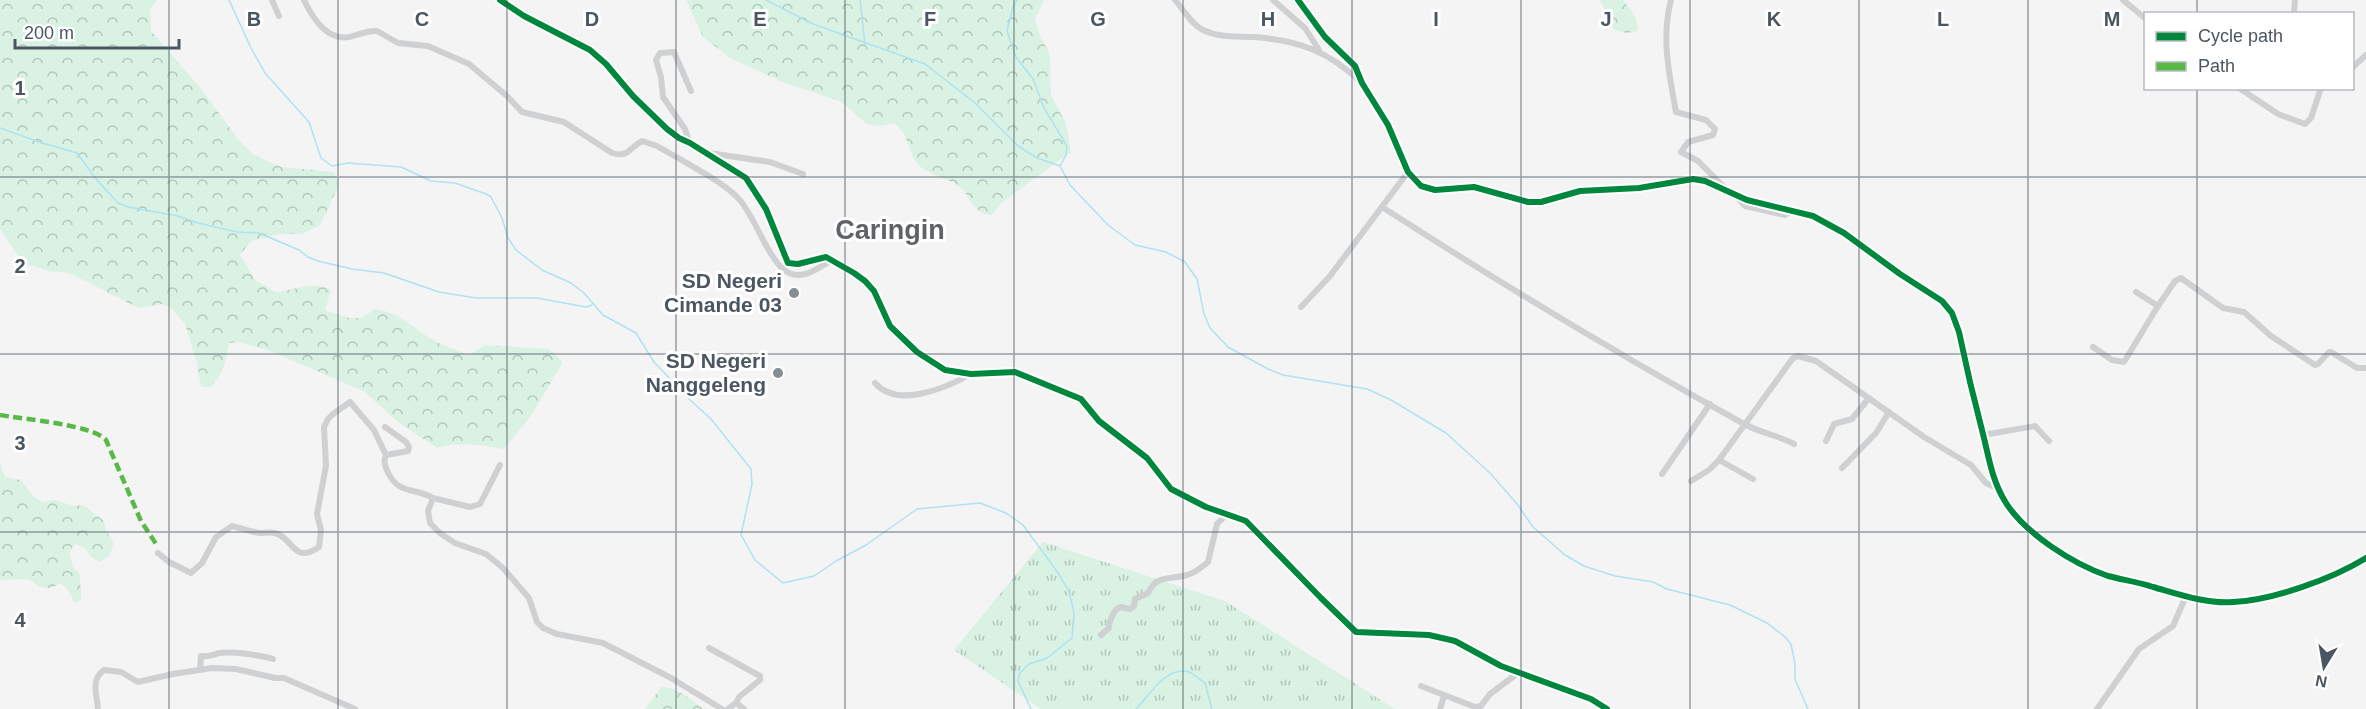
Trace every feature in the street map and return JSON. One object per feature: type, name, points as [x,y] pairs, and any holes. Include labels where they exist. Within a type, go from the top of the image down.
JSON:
[{"type":"street","points":[[272,0],[279,16]]},
{"type":"street","points":[[304,0],[311,16],[335,36],[349,37],[377,31],[398,43],[439,49],[469,64],[484,75],[522,112],[564,122],[612,153],[624,155],[629,153],[642,141],[657,146],[739,198],[774,258],[789,273],[802,275],[832,260]]},
{"type":"street","points":[[500,0],[524,16],[590,50],[667,129],[746,178],[760,196],[788,263],[798,264],[822,257],[854,273],[874,291],[890,326],[917,352],[945,370],[971,374],[1012,372],[1074,395],[1087,404],[1099,421],[1147,458],[1171,489],[1206,507],[1246,521],[1356,632],[1441,637],[1467,646],[1518,673],[1591,699],[1607,709]]},
{"type":"street","points":[[1175,0],[1193,22],[1205,31],[1227,37],[1268,38],[1319,51],[1332,58],[1362,83]]},
{"type":"street","points":[[1274,0],[1305,28],[1319,51]]},
{"type":"street","points":[[1298,0],[1325,37],[1355,66],[1362,83],[1388,125],[1408,172],[1417,183],[1430,190],[1474,187],[1528,202],[1541,202],[1580,191],[1640,188],[1692,179],[1714,184],[1736,196],[1813,216],[1844,233],[1949,307],[1959,332],[1987,458],[1997,488],[2011,511],[2024,526],[2072,558],[2107,575],[2186,596],[2224,602],[2253,600],[2329,577],[2366,558]]},
{"type":"street","points":[[1671,0],[1665,38],[1676,112],[1706,120],[1715,129],[1713,135],[1688,142],[1681,152],[1698,161],[1727,191]]},
{"type":"street","points":[[2123,0],[2144,18]]},
{"type":"street","points":[[690,143],[686,138],[685,129],[663,97],[656,60],[660,52],[674,52],[691,91]]},
{"type":"street","points":[[2354,64],[2362,61],[2366,55]]},
{"type":"street","points":[[2242,90],[2278,114],[2305,124],[2311,118],[2320,90]]},
{"type":"street","points":[[708,153],[770,162],[803,174]]},
{"type":"street","points":[[1301,307],[1330,276],[1408,172]]},
{"type":"street","points":[[1382,207],[1522,294],[1746,425],[1767,435],[1777,435],[1794,444]]},
{"type":"street","points":[[2093,347],[2112,360],[2124,362],[2158,306],[2175,281],[2181,278],[2223,308],[2244,312],[2271,336],[2315,364],[2331,352],[2357,368],[2366,368]]},
{"type":"street","points":[[2136,292],[2158,306]]},
{"type":"street","points":[[1691,481],[1719,460],[1793,358],[1798,356],[1816,362],[1924,437],[1971,465],[1986,483],[1997,488]]},
{"type":"street","points":[[875,383],[888,394],[917,393],[950,386],[971,374]]},
{"type":"street","points":[[1826,441],[1834,424],[1852,419],[1869,398]]},
{"type":"street","points":[[158,553],[169,562],[191,573],[202,563],[216,537],[232,526],[279,535],[294,549],[301,552],[312,552],[319,547],[321,530],[317,514],[318,502],[326,466],[324,428],[328,419],[350,402],[368,422],[386,454],[384,462],[397,487],[470,507],[480,504],[500,465]]},
{"type":"street","points":[[1662,474],[1710,404]]},
{"type":"street","points":[[1842,468],[1876,433],[1889,411]]},
{"type":"street","points":[[1983,435],[2035,426],[2049,441]]},
{"type":"street","points":[[385,427],[406,442],[409,447],[408,451],[386,454]]},
{"type":"street","points":[[1719,460],[1753,479]]},
{"type":"street","points":[[433,498],[428,511],[430,523],[454,543],[486,554],[503,568],[529,598],[537,622],[543,628],[557,634],[603,644],[671,678],[722,709]]},
{"type":"street","points":[[1101,635],[1109,628],[1116,609],[1121,607],[1131,609],[1135,599],[1148,593],[1160,579],[1191,574],[1208,562],[1216,524],[1227,514]]},
{"type":"street","points":[[2097,709],[2139,649],[2174,626],[2186,596]]},
{"type":"street","points":[[709,648],[760,676],[760,680],[728,709]]},
{"type":"street","points":[[200,670],[201,656],[231,653],[273,659]]},
{"type":"street","points":[[98,709],[94,688],[99,674],[106,670],[121,672],[132,680],[142,682],[200,670],[236,669],[284,678],[355,709]]},
{"type":"street","points":[[1421,687],[1482,708],[1490,694],[1518,673]]},
{"type":"street","points":[[1440,709],[1444,696]]},
{"type":"street","points":[[736,703],[744,709]]},
{"type":"green space","points":[[0,0],[157,0],[150,10],[151,31],[198,85],[238,139],[254,155],[281,167],[334,172],[339,185],[320,225],[302,234],[280,234],[251,241],[240,255],[256,281],[276,292],[311,286],[325,287],[331,290],[325,310],[349,318],[362,318],[375,309],[384,311],[404,320],[439,343],[470,355],[485,345],[549,349],[563,362],[531,416],[504,449],[462,444],[437,448],[398,422],[365,392],[268,350],[238,342],[228,343],[224,367],[211,387],[201,387],[197,363],[185,324],[171,308],[162,304],[139,308],[69,273],[49,271],[23,263],[0,229]]},
{"type":"green space","points":[[686,0],[1044,0],[1035,19],[1040,36],[1050,55],[1051,95],[1066,124],[1071,152],[1001,203],[992,215],[986,214],[977,209],[957,185],[922,168],[911,153],[903,132],[894,123],[879,126],[867,124],[840,101],[785,83],[730,58],[703,37]]},
{"type":"green space","points":[[1600,0],[1623,0],[1636,18],[1637,31],[1627,33],[1614,30]]},
{"type":"green space","points":[[0,464],[5,477],[21,480],[34,497],[43,502],[54,500],[74,506],[83,505],[104,521],[114,544],[109,556],[99,562],[90,556],[85,548],[75,544],[69,552],[73,567],[80,575],[81,600],[75,603],[67,589],[60,583],[51,588],[40,587],[28,579],[0,580]]},
{"type":"green space","points":[[1043,542],[1225,601],[1395,709],[1041,709],[954,650]]},
{"type":"green space","points":[[661,687],[678,691],[703,709],[645,709]]},
{"type":"waterway","points":[[229,0],[265,73],[309,122],[321,158],[332,166],[348,163],[401,167],[431,181],[455,183],[486,194],[491,197],[502,218],[508,238],[516,250],[542,270],[571,283],[584,293],[603,315],[636,333],[654,362],[711,419],[751,469],[752,484],[741,535],[755,560],[783,583],[814,576],[866,545],[917,509],[980,503],[1006,513],[1023,525],[1069,591],[1074,613],[1072,638],[1047,658],[1029,664],[1020,673],[1018,681],[1031,709]]},
{"type":"waterway","points":[[766,0],[813,24],[925,64],[975,103],[1018,146],[1037,158],[1060,166],[1070,185],[1108,225],[1135,245],[1166,252],[1185,262],[1197,279],[1204,314],[1210,328],[1228,347],[1283,375],[1367,389],[1391,400],[1446,433],[1490,473],[1517,504],[1533,527],[1565,555],[1584,566],[1615,576],[1653,582],[1667,589],[1730,605],[1767,623],[1791,644],[1795,679],[1808,709]]},
{"type":"waterway","points":[[860,0],[865,44]]},
{"type":"waterway","points":[[1017,0],[1007,31],[1016,57],[1033,79],[1044,108],[1067,146],[1066,155],[1060,166]]},
{"type":"waterway","points":[[0,128],[77,153],[118,203],[128,207],[178,216],[237,232],[259,233],[318,261],[384,273],[439,292],[476,298],[537,298],[586,307],[592,305]]},
{"type":"waterway","points":[[1136,709],[1166,677],[1181,671],[1189,672],[1205,683],[1212,709]]},
{"type":"marked path","points":[[0,415],[87,430],[106,440],[141,521],[158,547]]},
{"type":"cycle path","points":[[500,0],[524,16],[590,50],[667,129],[746,178],[766,209],[788,263],[798,264],[826,257],[854,273],[874,291],[890,326],[917,352],[945,370],[971,374],[1015,372],[1081,399],[1099,421],[1147,458],[1171,489],[1206,507],[1246,521],[1356,632],[1429,635],[1455,641],[1501,666],[1591,699],[1607,709]]},
{"type":"cycle path","points":[[1298,0],[1325,37],[1355,66],[1362,83],[1388,125],[1408,172],[1421,186],[1435,190],[1474,187],[1528,202],[1541,202],[1580,191],[1639,188],[1693,179],[1705,181],[1747,200],[1813,216],[1844,233],[1942,301],[1952,313],[1959,332],[1989,461],[2001,495],[2025,526],[2051,547],[2080,564],[2108,576],[2192,598],[2233,602],[2284,593],[2320,581],[2366,558]]},
{"type":"place","name":"SD Negeri Cimande 03","points":[[794,293]]},
{"type":"place","name":"SD Negeri Nanggeleng","points":[[778,373]]},
{"type":"district","name":"Caringin","points":[[890,230]]}]
